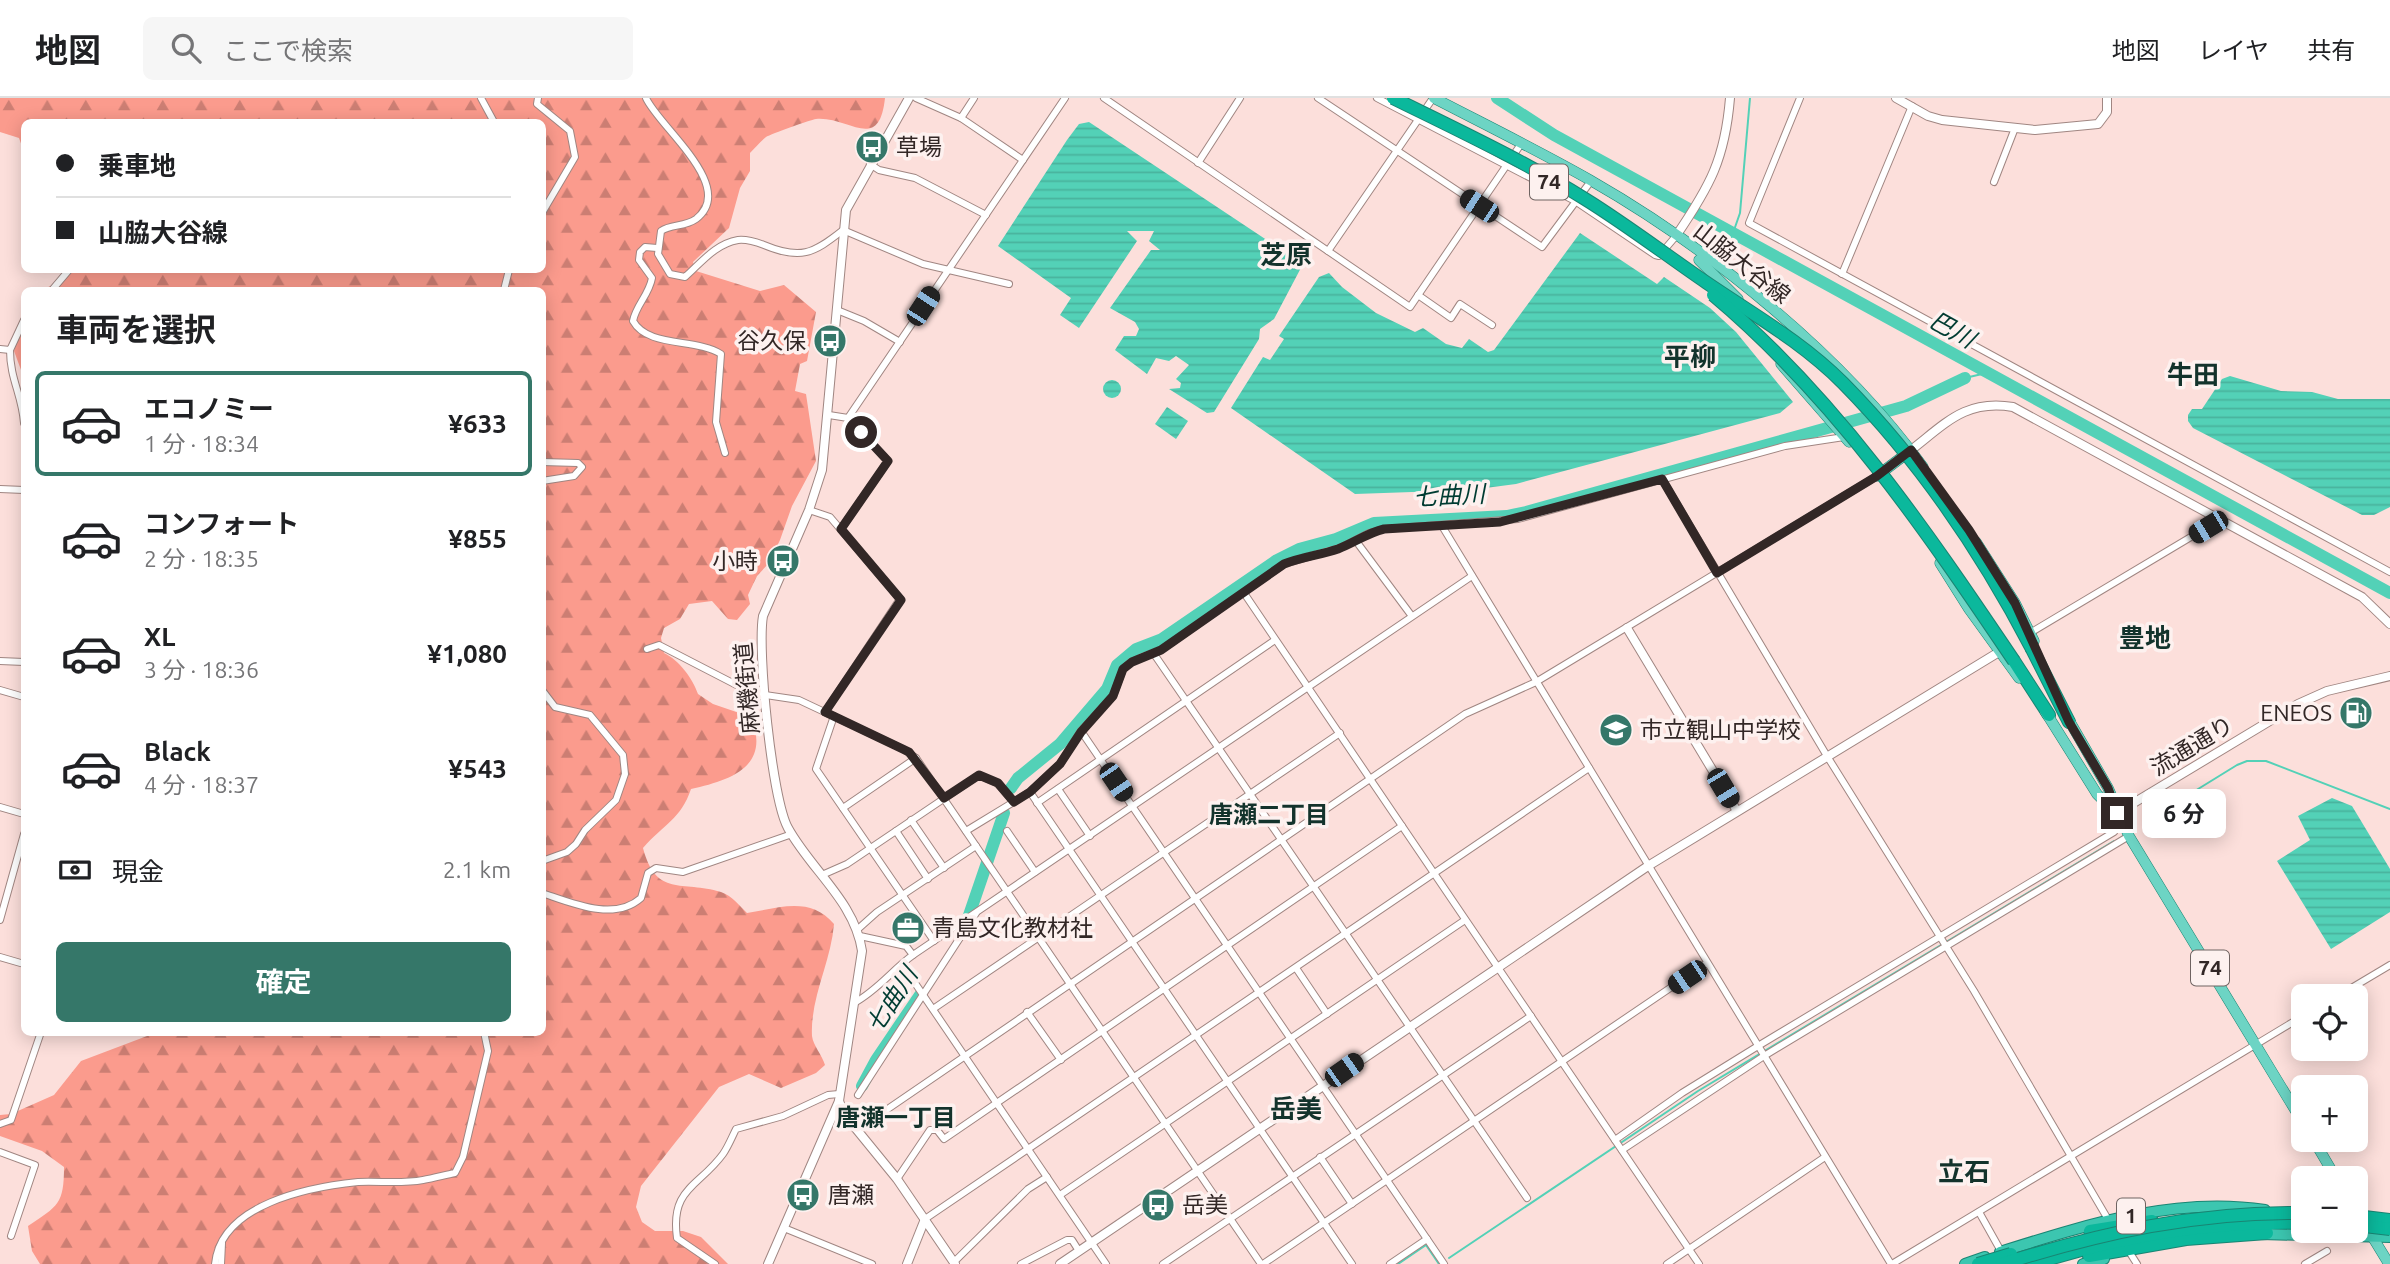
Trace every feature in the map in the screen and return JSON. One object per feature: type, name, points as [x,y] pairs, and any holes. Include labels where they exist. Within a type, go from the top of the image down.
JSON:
[{"type":"highway","name":"74","points":[[1386,98],[1506,158],[1581,201],[1703,283],[1795,340],[1870,412],[1956,522],[2000,592],[2069,722]]},
{"type":"highway","name":"74","points":[[1393,98],[1549,177],[1622,223],[1703,283],[1770,348],[1855,439],[1931,537],[2049,715]]},
{"type":"highway","name":"1","points":[[2002,1258],[2109,1221],[2194,1206],[2245,1207],[2274,1211]]},
{"type":"highway","name":"1","points":[[1978,1264],[2090,1231],[2217,1212],[2291,1212]]},
{"type":"highway","name":"1","points":[[1965,1264],[2157,1224],[2220,1216],[2291,1213]]},
{"type":"highway","points":[[2368,1217],[2390,1218]]},
{"type":"highway","points":[[2368,1221],[2390,1229]]},
{"type":"highway","name":"1","points":[[2033,1264],[2160,1233],[2235,1224],[2291,1223]]},
{"type":"highway","name":"1","points":[[2083,1264],[2267,1233]]},
{"type":"highway","name":"1","points":[[2062,1264],[2155,1243],[2267,1233],[2390,1237]]},
{"type":"main road","name":"74","points":[[1434,98],[1679,231]]},
{"type":"main road","name":"山脇大谷線","points":[[1679,231],[1813,345],[1873,404],[1911,450]]},
{"type":"main road","name":"山脇大谷線","points":[[1679,231],[1746,308],[1791,379],[1877,476]]},
{"type":"main road","name":"74","points":[[1911,450],[1978,545],[2030,634],[2069,722],[2108,788],[2129,836],[2291,1103]]},
{"type":"main road","points":[[1877,476],[1911,450]]},
{"type":"main road","name":"74","points":[[1877,476],[1999,652],[2049,715],[2097,794],[2117,813]]},
{"type":"main road","points":[[2368,1231],[2389,1264]]},
{"type":"street","points":[[481,98],[492,119]]},
{"type":"street","points":[[538,98],[537,103],[544,113],[570,131],[575,157],[546,206]]},
{"type":"street","points":[[646,98],[676,140],[700,167],[708,187],[707,202],[702,213],[681,227],[661,231],[657,248],[670,274],[685,276],[721,246],[737,240],[757,242],[796,256],[816,249],[843,230],[913,261],[1009,284]]},
{"type":"street","name":"麻機街道","points":[[859,933],[783,818],[765,695],[760,635],[763,616],[809,510],[822,470],[829,415],[843,230],[849,201],[909,98]]},
{"type":"street","points":[[916,98],[961,118],[1023,160]]},
{"type":"street","points":[[961,118],[974,98]]},
{"type":"street","points":[[848,418],[1065,98]]},
{"type":"street","points":[[1104,98],[1410,307],[1521,144]]},
{"type":"street","points":[[1198,163],[1240,98]]},
{"type":"street","points":[[1318,98],[1542,247],[1591,181]]},
{"type":"street","points":[[1377,98],[1575,201],[1659,256],[1700,200],[1720,160],[1730,98]]},
{"type":"street","points":[[1328,251],[1434,98]]},
{"type":"street","points":[[1800,98],[1749,223],[2390,572]]},
{"type":"street","points":[[1896,98],[1942,120],[2046,130],[2092,126],[2104,120],[2107,98]]},
{"type":"street","points":[[1842,274],[1912,106]]},
{"type":"street","points":[[1994,182],[2015,128]]},
{"type":"street","points":[[870,164],[879,170],[915,178],[986,215]]},
{"type":"street","points":[[657,248],[645,247],[640,252],[639,260],[652,278],[650,291],[634,313],[633,321],[644,334],[702,346],[721,354],[716,422],[725,453]]},
{"type":"street","points":[[55,287],[66,273]]},
{"type":"street","points":[[1418,295],[1451,318],[1460,304],[1492,325]]},
{"type":"street","points":[[837,310],[864,321],[900,342]]},
{"type":"street","points":[[21,326],[10,350],[10,372],[21,397]]},
{"type":"street","points":[[0,349],[10,350]]},
{"type":"street","points":[[1911,450],[1960,413],[1975,406],[1992,403],[2013,407],[2362,597],[2390,624]]},
{"type":"street","points":[[829,415],[848,418],[888,461],[841,529]]},
{"type":"street","points":[[966,831],[1030,792],[1060,764],[1081,732],[1113,696],[1123,669],[1140,657],[1154,654],[1284,564],[1384,529],[1518,519],[1785,446],[1842,435]]},
{"type":"street","points":[[546,462],[579,463],[582,467],[582,471],[574,476],[546,480]]},
{"type":"street","points":[[856,1129],[1465,714],[1536,682],[1877,476]]},
{"type":"street","points":[[1662,479],[1827,756],[1940,936],[2109,1221]]},
{"type":"street","points":[[0,489],[21,490]]},
{"type":"street","points":[[809,510],[830,517],[901,600],[825,712]]},
{"type":"street","points":[[2030,634],[2221,519]]},
{"type":"street","points":[[1442,526],[1892,1264],[2291,1023]]},
{"type":"street","points":[[1356,541],[1411,615]]},
{"type":"street","points":[[855,1003],[884,983],[913,955],[965,919],[1472,576]]},
{"type":"street","points":[[1244,593],[1699,1264]]},
{"type":"street","points":[[1627,628],[1737,811]]},
{"type":"street","points":[[1037,803],[1275,640]]},
{"type":"street","points":[[647,649],[659,645],[737,686],[765,695],[790,697],[909,752],[916,758],[1262,1264],[1707,963]]},
{"type":"street","points":[[1060,1264],[1648,866],[1999,652]]},
{"type":"street","points":[[1154,654],[1527,1198]]},
{"type":"street","points":[[0,662],[21,662]]},
{"type":"street","name":"流通通り","points":[[2117,813],[2298,704],[2327,691],[2390,676]]},
{"type":"street","points":[[0,690],[21,696]]},
{"type":"street","points":[[546,695],[555,707],[590,715],[622,755],[625,774],[616,800],[585,830],[576,844],[567,852],[546,860]]},
{"type":"street","points":[[834,716],[816,769],[934,941]]},
{"type":"street","points":[[1081,732],[1444,1264]]},
{"type":"street","points":[[933,1009],[1340,733]]},
{"type":"street","points":[[843,808],[916,758]]},
{"type":"street","points":[[907,1264],[925,1219],[1588,768]]},
{"type":"street","points":[[822,875],[870,849],[979,775],[998,783],[1014,802]]},
{"type":"street","points":[[1058,789],[1090,836]]},
{"type":"street","points":[[1030,792],[1352,1264]]},
{"type":"street","points":[[0,807],[21,813]]},
{"type":"street","points":[[911,820],[944,868]]},
{"type":"street","points":[[897,1179],[930,1130],[937,1129],[944,1139],[1402,826]]},
{"type":"street","points":[[896,831],[928,879]]},
{"type":"street","points":[[1007,831],[1035,872]]},
{"type":"street","points":[[1615,1140],[1682,1093],[1758,1046],[2114,832]]},
{"type":"street","points":[[546,894],[583,907],[624,908],[641,898],[648,873],[656,868],[683,872],[792,834]]},
{"type":"street","points":[[1622,1150],[1764,1056],[2129,836]]},
{"type":"street","points":[[0,920],[21,845]]},
{"type":"street","points":[[859,933],[903,896],[976,846]]},
{"type":"street","points":[[859,1095],[975,913]]},
{"type":"street","points":[[1060,1195],[1465,920]]},
{"type":"street","points":[[859,933],[906,946],[913,955]]},
{"type":"street","points":[[768,1264],[839,1097],[862,951],[859,933]]},
{"type":"street","points":[[0,957],[21,963]]},
{"type":"street","points":[[902,964],[1106,1264]]},
{"type":"street","points":[[2358,984],[2390,965]]},
{"type":"street","points":[[1296,968],[1327,1014]]},
{"type":"street","points":[[1027,1012],[1061,1060]]},
{"type":"street","points":[[1163,1264],[1531,1016]]},
{"type":"street","points":[[0,1124],[10,1120],[40,1036]]},
{"type":"street","points":[[215,1264],[216,1247],[235,1224],[274,1199],[357,1182],[422,1181],[455,1172],[463,1157],[488,1051],[485,1036]]},
{"type":"street","points":[[715,1264],[677,1238],[676,1207],[682,1196],[723,1154],[736,1129],[783,1116],[828,1095],[839,1097]]},
{"type":"street","points":[[839,1097],[841,1110],[897,1179],[955,1263],[1028,1189],[1047,1177]]},
{"type":"street","points":[[0,1152],[35,1165],[11,1236]]},
{"type":"street","points":[[1320,1157],[1352,1204]]},
{"type":"street","points":[[1667,1264],[1825,1157]]},
{"type":"street","points":[[1979,1212],[2002,1258],[2009,1264]]},
{"type":"street","points":[[784,1228],[872,1264]]},
{"type":"street","points":[[1390,1264],[1427,1239]]},
{"type":"street","points":[[1021,1264],[1067,1240],[1072,1240],[1079,1251]]},
{"type":"street","points":[[221,1264],[222,1243]]},
{"type":"street","points":[[2305,1264],[2327,1251]]},
{"type":"street","points":[[2130,1254],[2137,1264]]},
{"type":"green space","points":[[0,98],[885,98],[882,115],[876,124],[869,128],[816,119],[766,137],[750,153],[750,171],[740,188],[729,228],[693,262],[696,271],[760,291],[784,285],[816,312],[807,361],[800,364],[795,391],[806,394],[816,461],[792,506],[769,563],[757,576],[748,595],[750,604],[737,620],[728,619],[712,601],[689,604],[680,619],[664,628],[661,638],[664,653],[685,670],[698,694],[713,704],[751,717],[756,734],[756,748],[752,759],[733,775],[691,789],[677,815],[643,848],[648,864],[663,881],[721,892],[732,898],[747,913],[783,907],[805,907],[825,915],[834,924],[812,1022],[812,1036],[825,1065],[816,1073],[781,1088],[749,1074],[719,1087],[641,1186],[636,1207],[642,1222],[655,1231],[683,1231],[701,1237],[728,1264],[40,1264],[32,1251],[28,1226],[53,1208],[61,1197],[64,1167],[42,1151],[0,1136],[0,1115],[11,1114],[54,1095],[81,1061],[147,1036],[546,1036],[546,287],[48,287],[61,281],[65,273],[546,273],[546,119],[21,119],[21,144],[19,138],[0,132]]},
{"type":"green space","points":[[21,324],[21,370],[14,351]]},
{"type":"shaded area","points":[[1089,122],[1303,264],[1274,319],[1260,329],[1259,339],[1214,412],[1207,413],[1169,389],[1180,388],[1181,383],[1176,379],[1189,365],[1176,356],[1169,361],[1156,358],[1147,374],[1115,350],[1124,336],[1136,336],[1139,329],[1135,322],[1110,308],[1151,250],[1160,250],[1149,241],[1154,231],[1127,231],[1137,241],[1079,328],[1060,315],[1071,298],[998,246],[1067,140],[1079,124]]},
{"type":"shaded area","points":[[1580,233],[1657,284],[1664,277],[1710,308],[1736,332],[1793,402],[1780,413],[1516,484],[1470,490],[1355,494],[1231,408],[1263,357],[1270,360],[1284,339],[1279,336],[1319,277],[1329,273],[1342,287],[1376,313],[1415,332],[1423,328],[1446,344],[1462,348],[1469,339],[1488,352],[1494,350]]},
{"type":"shaded area","points":[[2230,376],[2281,391],[2312,392],[2338,399],[2390,399],[2390,507],[2374,515],[2362,515],[2193,428],[2188,421],[2192,409],[2202,409],[2222,379]]},
{"type":"shaded area","points":[[1112,380],[1118,383],[1121,389],[1118,395],[1112,398],[1106,395],[1103,389],[1106,383]]},
{"type":"shaded area","points":[[1167,407],[1188,421],[1176,439],[1155,424]]},
{"type":"shaded area","points":[[2332,798],[2352,806],[2390,869],[2390,912],[2331,949],[2277,861],[2310,840],[2298,816]]},
{"type":"waterway","name":"巴川","points":[[1497,98],[1554,135],[2390,593]]},
{"type":"waterway","points":[[1733,233],[1740,213],[1750,98]]},
{"type":"waterway","points":[[1965,378],[1982,374],[1994,376]]},
{"type":"waterway","name":"七曲川","points":[[1011,788],[1018,778],[1060,744],[1107,689],[1117,665],[1136,649],[1162,639],[1277,560],[1299,549],[1336,539],[1374,523],[1507,516],[1526,512],[1906,406],[1965,378]]},
{"type":"waterway","points":[[2177,802],[2237,765],[2247,761],[2266,761],[2390,809]]},
{"type":"waterway","name":"七曲川","points":[[965,927],[1004,813]]},
{"type":"waterway","points":[[1946,942],[2114,841]]},
{"type":"waterway","points":[[1449,1258],[1698,1091],[1941,945]]},
{"type":"waterway","name":"七曲川","points":[[862,1086],[876,1060],[920,995]]},
{"type":"waterway","points":[[1398,1264],[1426,1245],[1439,1264]]},
{"type":"place","name":"草場","points":[[872,147]]},
{"type":"place","name":"谷久保","points":[[830,341]]},
{"type":"place","name":"小時","points":[[783,561]]},
{"type":"place","name":"ENEOS","points":[[2356,713]]},
{"type":"place","name":"市立観山中学校","points":[[1616,730]]},
{"type":"place","name":"青島文化教材社","points":[[908,928]]},
{"type":"place","name":"唐瀬","points":[[803,1195]]},
{"type":"place","name":"岳美","points":[[1158,1205]]},
{"type":"district","name":"芝原","points":[[1286,255]]},
{"type":"district","name":"平柳","points":[[1690,357]]},
{"type":"district","name":"牛田","points":[[2193,375]]},
{"type":"district","name":"豊地","points":[[2145,638]]},
{"type":"district","name":"唐瀬二丁目","points":[[1269,815]]},
{"type":"district","name":"岳美","points":[[1296,1109]]},
{"type":"district","name":"唐瀬一丁目","points":[[896,1118]]},
{"type":"district","name":"立石","points":[[1964,1172]]},
{"type":"route","points":[[861,432],[888,461],[841,529],[901,600],[825,712],[909,752],[944,798],[979,775],[998,783],[1014,802],[1030,792],[1060,764],[1081,732],[1113,696],[1123,669],[1140,657],[1161,650],[1284,564],[1299,558],[1340,548],[1369,533],[1384,529],[1518,519],[1662,479],[1717,573],[1877,476],[1911,450],[1969,530],[2015,603],[2045,664],[2069,722],[2108,788],[2117,813]]}]
